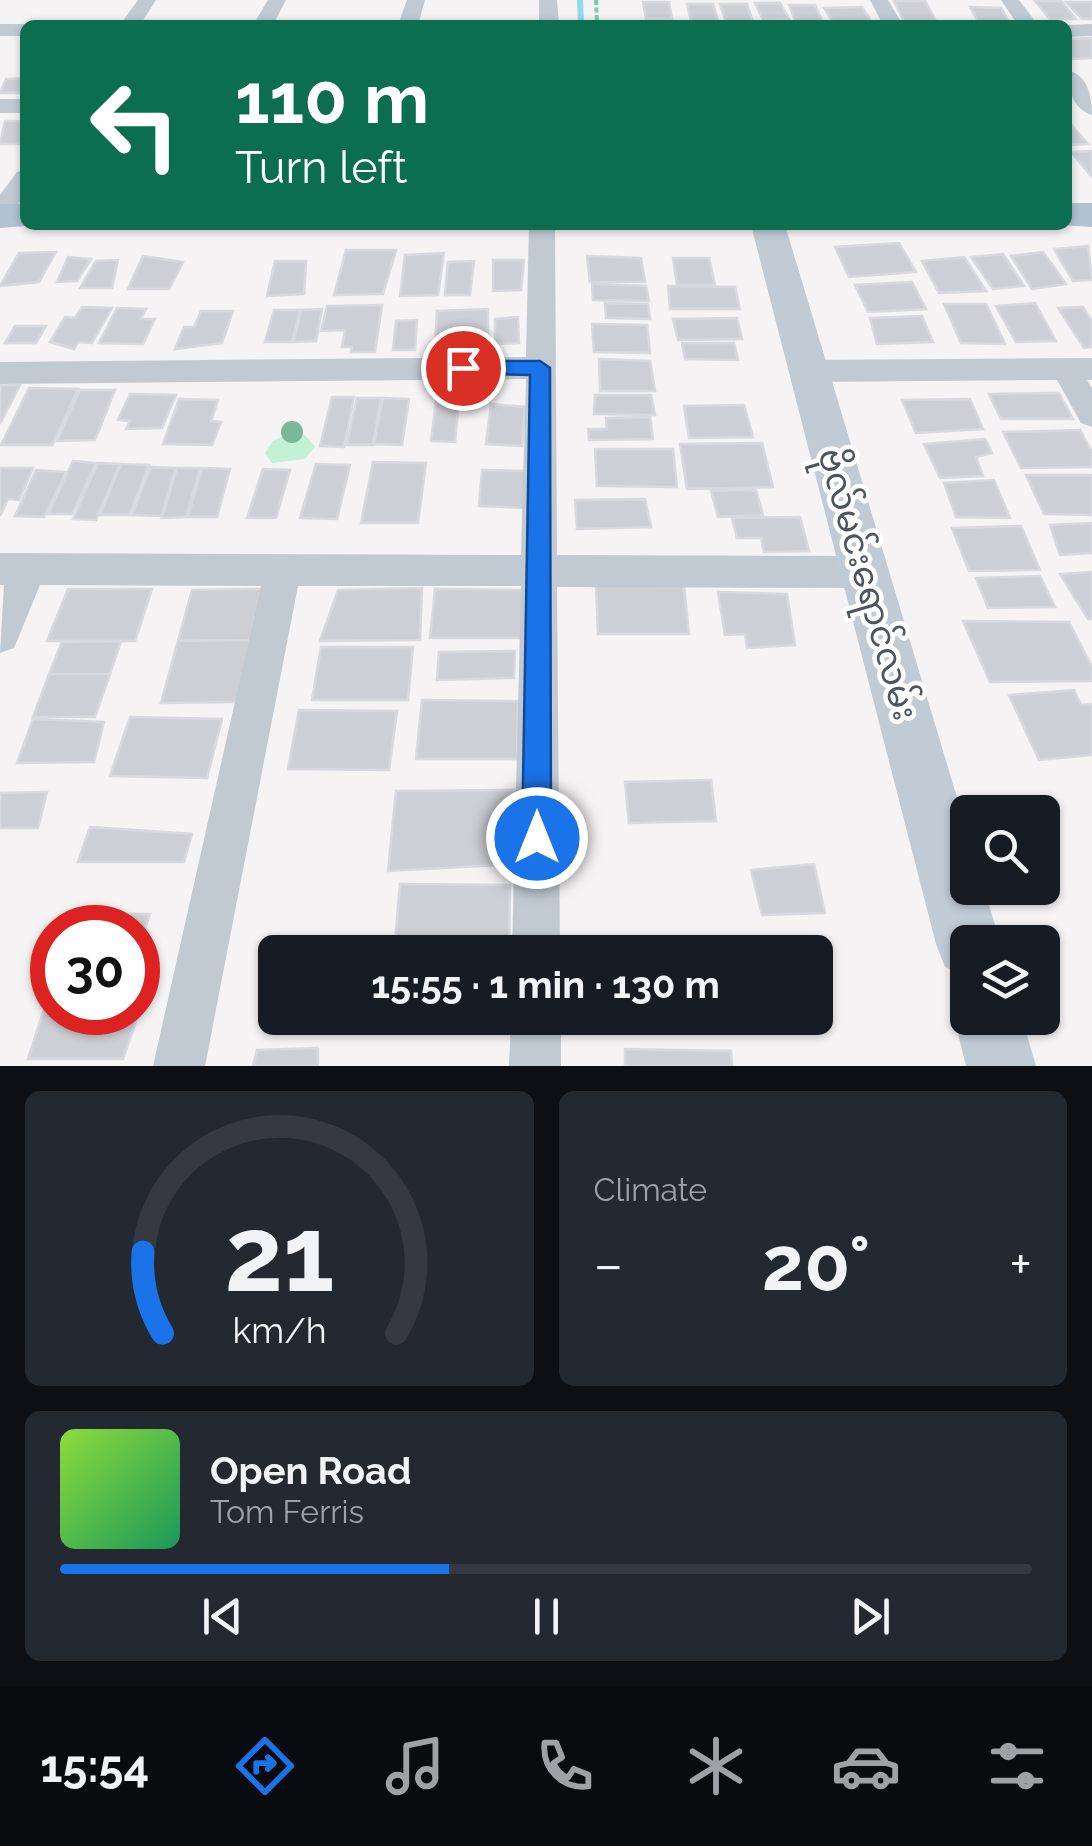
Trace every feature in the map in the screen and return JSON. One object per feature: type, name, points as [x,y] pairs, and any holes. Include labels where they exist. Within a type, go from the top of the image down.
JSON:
[{"type":"street","points":[[1072,81],[1090,104]]},
{"type":"street","points":[[0,215],[20,185]]},
{"type":"street","points":[[536,935],[542,230]]},
{"type":"street","name":"ဗိုလ်မင်းရောင်လမ်း","points":[[769,230],[963,925]]},
{"type":"street","points":[[0,372],[540,368]]},
{"type":"street","points":[[808,371],[1079,369],[1092,415]]},
{"type":"street","points":[[0,636],[15,569],[864,572]]},
{"type":"street","points":[[179,1066],[283,570]]},
{"type":"street","points":[[536,1035],[536,1066]]},
{"type":"street","points":[[993,1035],[1002,1066]]},
{"type":"green space","points":[[292,432],[305,435],[315,447],[305,459],[272,463],[265,453],[273,441]]},
{"type":"building","points":[[894,1],[925,1],[935,20],[904,20]]},
{"type":"building","points":[[1035,1],[1061,1],[1076,19],[1050,19]]},
{"type":"building","points":[[643,2],[669,2],[672,19],[646,19]]},
{"type":"building","points":[[1066,2],[1092,2],[1092,19],[1082,19]]},
{"type":"building","points":[[755,3],[780,3],[789,19],[763,20]]},
{"type":"building","points":[[687,4],[713,4],[718,20],[691,20]]},
{"type":"building","points":[[720,4],[747,4],[752,20],[725,20]]},
{"type":"building","points":[[789,5],[815,5],[822,20],[795,20]]},
{"type":"building","points":[[862,7],[870,20],[832,20],[824,8]]},
{"type":"building","points":[[970,7],[1001,8],[1008,20],[977,20]]},
{"type":"building","points":[[1092,38],[1092,58],[1072,59],[1072,39]]},
{"type":"building","points":[[20,78],[20,93],[0,93],[6,79]]},
{"type":"building","points":[[5,121],[20,121],[20,144],[0,144]]},
{"type":"building","points":[[1072,126],[1088,144],[1072,145]]},
{"type":"building","points":[[1092,151],[1092,177],[1072,153]]},
{"type":"building","points":[[899,243],[916,272],[849,277],[835,247]]},
{"type":"building","points":[[1088,246],[1092,280],[1073,281],[1054,249]]},
{"type":"building","points":[[346,250],[396,250],[383,294],[334,295]]},
{"type":"building","points":[[56,252],[39,282],[0,286],[19,253]]},
{"type":"building","points":[[1043,252],[1066,284],[1032,289],[1011,256]]},
{"type":"building","points":[[444,253],[438,295],[400,296],[405,255]]},
{"type":"building","points":[[1003,254],[1024,286],[993,289],[971,257]]},
{"type":"building","points":[[143,256],[183,262],[169,289],[128,289]]},
{"type":"building","points":[[587,256],[641,258],[645,282],[590,282]]},
{"type":"building","points":[[68,257],[91,259],[77,281],[57,282]]},
{"type":"building","points":[[964,257],[986,291],[939,293],[922,261]]},
{"type":"building","points":[[673,258],[709,258],[715,285],[677,285]]},
{"type":"building","points":[[118,260],[112,288],[80,288],[96,261]]},
{"type":"building","points":[[493,260],[524,260],[521,290],[493,291]]},
{"type":"building","points":[[275,261],[306,261],[304,294],[267,296]]},
{"type":"building","points":[[474,261],[470,295],[445,295],[448,262]]},
{"type":"building","points":[[912,282],[926,309],[868,312],[855,285]]},
{"type":"building","points":[[592,284],[646,286],[649,301],[593,300]]},
{"type":"building","points":[[668,286],[735,287],[740,309],[670,309]]},
{"type":"building","points":[[605,303],[648,304],[650,319],[606,318]]},
{"type":"building","points":[[1035,303],[1056,341],[1016,342],[996,306]]},
{"type":"building","points":[[944,304],[986,304],[1005,344],[961,343]]},
{"type":"building","points":[[382,305],[375,352],[351,352],[352,347],[342,347],[345,330],[321,331],[327,306]]},
{"type":"building","points":[[82,307],[112,308],[92,343],[78,342],[74,349],[50,342],[65,317],[75,318]]},
{"type":"building","points":[[1083,307],[1092,321],[1092,347],[1084,348],[1058,308]]},
{"type":"building","points":[[117,308],[146,309],[141,319],[155,319],[143,344],[99,343]]},
{"type":"building","points":[[322,309],[316,341],[294,342],[301,310]]},
{"type":"building","points":[[488,309],[488,343],[435,345],[437,311]]},
{"type":"building","points":[[274,310],[300,310],[292,342],[265,342]]},
{"type":"building","points":[[201,311],[233,311],[222,343],[175,349],[184,327],[194,327]]},
{"type":"building","points":[[922,316],[933,342],[877,344],[870,318]]},
{"type":"building","points":[[518,317],[519,343],[495,344],[495,319]]},
{"type":"building","points":[[737,318],[742,339],[678,340],[673,319]]},
{"type":"building","points":[[417,320],[415,350],[393,350],[396,321]]},
{"type":"building","points":[[592,324],[647,325],[650,353],[594,352]]},
{"type":"building","points":[[15,326],[46,326],[36,343],[5,343]]},
{"type":"building","points":[[682,343],[734,343],[738,360],[685,359]]},
{"type":"building","points":[[599,359],[650,361],[655,391],[600,391]]},
{"type":"building","points":[[0,385],[20,385],[0,424]]},
{"type":"building","points":[[29,388],[78,389],[52,445],[1,445]]},
{"type":"building","points":[[80,390],[115,390],[95,440],[57,441]]},
{"type":"building","points":[[1059,393],[1073,419],[1001,419],[989,394]]},
{"type":"building","points":[[130,394],[176,395],[162,428],[126,429],[130,421],[118,420]]},
{"type":"building","points":[[595,395],[651,395],[655,415],[594,414]]},
{"type":"building","points":[[332,397],[354,397],[344,447],[320,446]]},
{"type":"building","points":[[357,398],[381,398],[373,445],[347,445]]},
{"type":"building","points":[[383,398],[409,399],[402,445],[374,444]]},
{"type":"building","points":[[179,399],[218,400],[211,421],[221,422],[212,445],[163,444]]},
{"type":"building","points":[[970,399],[983,429],[916,433],[902,400]]},
{"type":"building","points":[[436,401],[459,401],[455,442],[431,441]]},
{"type":"building","points":[[491,404],[525,407],[522,446],[486,444]]},
{"type":"building","points":[[744,405],[753,437],[689,438],[684,406]]},
{"type":"building","points":[[650,417],[653,439],[589,440],[588,429],[607,429],[606,418]]},
{"type":"building","points":[[1080,430],[1092,452],[1092,467],[1021,468],[1003,432]]},
{"type":"building","points":[[985,439],[992,453],[976,457],[983,476],[940,478],[924,444]]},
{"type":"building","points":[[762,443],[773,487],[687,489],[680,444]]},
{"type":"building","points":[[595,449],[673,449],[677,487],[597,486]]},
{"type":"building","points":[[73,461],[96,463],[72,514],[48,514]]},
{"type":"building","points":[[373,462],[426,463],[418,523],[361,523]]},
{"type":"building","points":[[98,463],[120,464],[96,520],[73,519]]},
{"type":"building","points":[[121,464],[149,465],[129,515],[100,515]]},
{"type":"building","points":[[316,464],[350,465],[337,519],[300,518]]},
{"type":"building","points":[[151,467],[176,468],[161,516],[132,515]]},
{"type":"building","points":[[0,468],[33,468],[19,500],[8,499],[0,516]]},
{"type":"building","points":[[177,468],[200,468],[186,517],[162,518]]},
{"type":"building","points":[[202,468],[230,469],[217,517],[188,517]]},
{"type":"building","points":[[263,469],[290,470],[276,518],[247,518]]},
{"type":"building","points":[[36,470],[66,472],[44,517],[15,516]]},
{"type":"building","points":[[482,470],[530,471],[529,508],[479,506]]},
{"type":"building","points":[[1026,475],[1092,475],[1092,515],[1044,514]]},
{"type":"building","points":[[994,480],[1010,518],[956,517],[944,483]]},
{"type":"building","points":[[756,490],[763,515],[718,517],[711,491]]},
{"type":"building","points":[[645,499],[651,527],[577,529],[575,500]]},
{"type":"building","points":[[800,517],[809,551],[764,552],[761,538],[737,538],[732,518]]},
{"type":"building","points":[[1092,523],[1092,553],[1060,555],[1050,525]]},
{"type":"building","points":[[1021,526],[1040,570],[969,571],[952,528]]},
{"type":"building","points":[[1092,572],[1092,619],[1088,619],[1060,574]]},
{"type":"building","points":[[1040,576],[1055,607],[988,608],[976,578]]},
{"type":"building","points":[[596,585],[684,586],[689,634],[598,634]]},
{"type":"building","points":[[422,588],[420,640],[320,641],[338,590]]},
{"type":"building","points":[[68,589],[152,589],[135,641],[47,641]]},
{"type":"building","points":[[261,589],[250,640],[178,641],[192,590]]},
{"type":"building","points":[[435,589],[523,590],[522,638],[430,638]]},
{"type":"building","points":[[718,592],[787,594],[795,645],[747,648],[745,634],[725,635]]},
{"type":"building","points":[[963,621],[1069,622],[1092,667],[1092,681],[990,682]]},
{"type":"building","points":[[250,640],[237,702],[161,703],[178,641]]},
{"type":"building","points":[[121,641],[110,674],[49,674],[62,642]]},
{"type":"building","points":[[321,647],[413,647],[408,700],[312,700]]},
{"type":"building","points":[[515,651],[514,678],[437,680],[439,652]]},
{"type":"building","points":[[49,674],[110,674],[95,717],[33,717]]},
{"type":"building","points":[[1074,690],[1081,705],[1092,704],[1092,755],[1039,760],[1009,695]]},
{"type":"building","points":[[422,700],[518,701],[517,759],[416,759]]},
{"type":"building","points":[[299,710],[397,711],[389,770],[288,769]]},
{"type":"building","points":[[130,717],[222,719],[207,778],[110,776]]},
{"type":"building","points":[[33,719],[104,722],[94,762],[17,763]]},
{"type":"building","points":[[711,780],[716,821],[629,823],[625,782]]},
{"type":"building","points":[[519,790],[519,864],[388,871],[396,791]]},
{"type":"building","points":[[47,792],[38,828],[0,828],[0,793]]},
{"type":"building","points":[[90,827],[192,834],[184,862],[78,862]]},
{"type":"building","points":[[814,864],[825,913],[762,915],[751,870]]},
{"type":"building","points":[[400,884],[510,885],[509,935],[396,935]]},
{"type":"building","points":[[36,1035],[131,1035],[123,1059],[28,1059]]},
{"type":"building","points":[[318,1048],[318,1066],[253,1066],[257,1050]]},
{"type":"building","points":[[625,1049],[731,1051],[732,1066],[625,1066]]},
{"type":"waterway","points":[[580,0],[581,20]]},
{"type":"route","points":[[463,368],[540,368],[537,838]]}]
